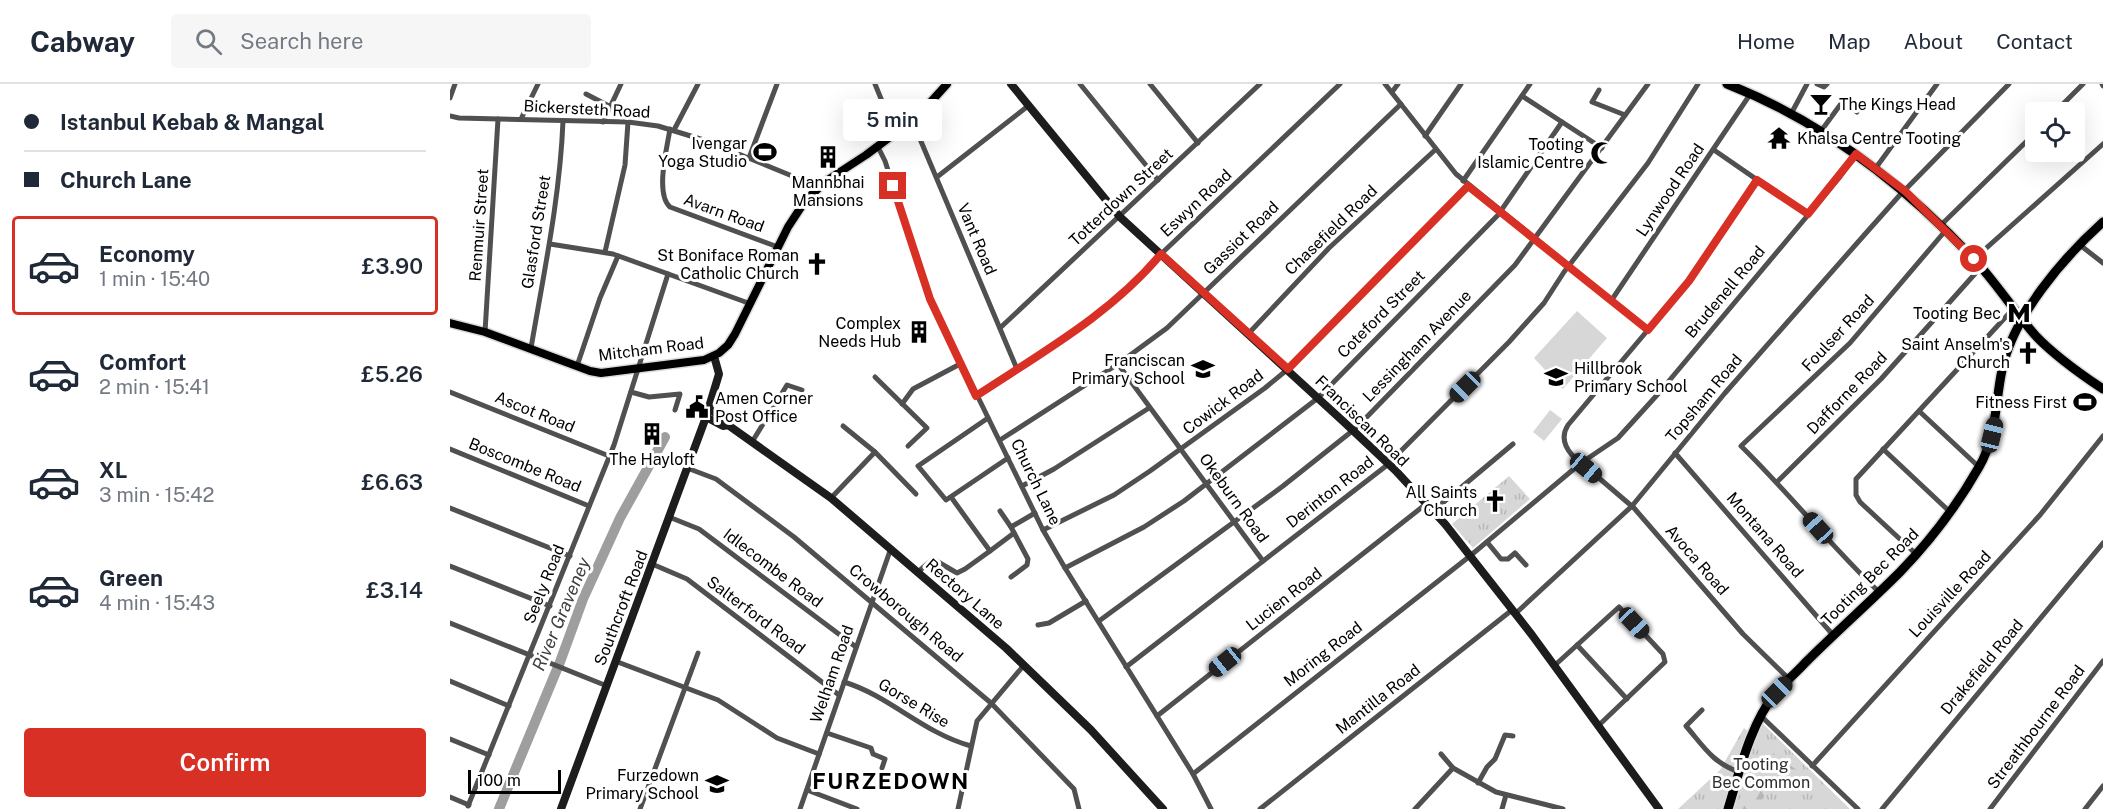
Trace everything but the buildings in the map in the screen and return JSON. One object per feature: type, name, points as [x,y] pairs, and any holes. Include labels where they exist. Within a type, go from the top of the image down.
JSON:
[{"type":"highway","points":[[1727,84],[1751,93],[1791,114],[1907,189],[1974,259],[2039,338],[2103,389]]},
{"type":"highway","name":"Tooting Bec Road","points":[[1728,809],[1755,729],[1777,692],[1916,554],[1979,467],[1987,450],[1995,421],[2006,355],[2023,320],[2042,289],[2080,244],[2103,222]]},
{"type":"main road","name":"Mitcham Road","points":[[450,323],[485,332],[601,373],[699,362],[714,356],[728,345],[751,304],[795,214],[819,187],[878,147],[912,120],[944,85]]},
{"type":"street","points":[[450,98],[455,84]]},
{"type":"street","points":[[520,119],[538,84]]},
{"type":"street","points":[[603,122],[621,84]]},
{"type":"street","points":[[672,129],[698,84]]},
{"type":"street","points":[[749,158],[777,84]]},
{"type":"street","points":[[875,84],[895,133]]},
{"type":"street","name":"Franciscan Road","points":[[1011,84],[1119,217],[1288,369],[1388,464],[1474,553],[1514,612],[1659,809]]},
{"type":"street","points":[[1080,84],[1158,180]]},
{"type":"street","points":[[1150,84],[1198,143]]},
{"type":"street","name":"Totterdown Street","points":[[1000,328],[1260,84]]},
{"type":"street","name":"Eswyn Road","points":[[976,396],[1072,334],[1142,277],[1161,254],[1340,84]]},
{"type":"street","points":[[1385,84],[1435,150],[1468,186],[1648,330]]},
{"type":"street","points":[[1392,92],[1398,84]]},
{"type":"street","points":[[1425,136],[1461,84]]},
{"type":"street","points":[[1463,181],[1530,84]]},
{"type":"street","name":"Lessingham Avenue","points":[[1099,621],[1353,431],[1509,272],[1648,84]]},
{"type":"street","name":"Derinton Road","points":[[1126,667],[1388,464],[1536,313],[1568,267],[1648,163],[1698,84]]},
{"type":"street","points":[[1791,114],[1807,84]]},
{"type":"street","points":[[1817,84],[1824,87],[1827,84]]},
{"type":"street","points":[[1875,169],[1937,84]]},
{"type":"street","name":"Topsham Road","points":[[1514,612],[1632,506],[1732,385],[1907,189],[2009,84]]},
{"type":"street","points":[[2065,102],[2084,84]]},
{"type":"street","points":[[1599,90],[1592,102],[1625,115]]},
{"type":"street","name":"Lynwood Road","points":[[1611,301],[1751,93]]},
{"type":"street","points":[[586,94],[609,106]]},
{"type":"street","points":[[1522,96],[1602,148]]},
{"type":"street","points":[[1821,132],[1843,101],[1857,112]]},
{"type":"street","name":"Gassiot Road","points":[[1000,440],[1118,364],[1167,328],[1401,104]]},
{"type":"street","points":[[937,177],[1028,106]]},
{"type":"street","name":"Bickersteth Road","points":[[450,116],[645,123],[672,129],[819,187]]},
{"type":"street","name":"Renmuir Street","points":[[485,332],[498,119]]},
{"type":"street","name":"Vant Road","points":[[912,120],[1017,369]]},
{"type":"street","name":"Glasford Street","points":[[531,348],[550,244],[562,150],[563,121]]},
{"type":"street","points":[[605,252],[625,165],[628,122]]},
{"type":"street","name":"Coteford Street","points":[[1065,568],[1144,527],[1318,398],[1501,212],[1562,122]]},
{"type":"street","name":"Avarn Road","points":[[672,129],[662,189],[665,203],[670,207],[778,247]]},
{"type":"street","name":"Foulser Road","points":[[1778,482],[1741,446],[1850,343],[1943,227],[2025,143]]},
{"type":"street","points":[[1974,259],[2103,144]]},
{"type":"street","name":"Church Lane","points":[[878,147],[885,161],[930,299],[1043,530],[1193,774],[1211,809]]},
{"type":"street","name":"Chasefield Road","points":[[1249,333],[1329,248],[1435,150]]},
{"type":"street","points":[[1714,150],[1808,214]]},
{"type":"street","name":"Brudenell Road","points":[[1474,553],[1581,463],[1614,441],[1627,429],[1856,154]]},
{"type":"street","name":"Avoca Road","points":[[1757,180],[1689,281],[1566,429],[1564,439],[1566,448],[1632,506],[1743,634],[1789,679]]},
{"type":"street","name":"Cowick Road","points":[[1043,530],[1114,495],[1182,449],[1288,369],[1468,186]]},
{"type":"street","points":[[550,244],[605,252],[751,304]]},
{"type":"street","points":[[2080,244],[2103,263]]},
{"type":"street","points":[[578,366],[600,298],[618,256]]},
{"type":"street","name":"Dafforne Road","points":[[1778,482],[1881,379],[1981,267]]},
{"type":"street","name":"Seely Road","points":[[450,797],[468,805],[489,755],[609,456],[668,274]]},
{"type":"street","points":[[1916,554],[1864,506],[1856,495],[1855,483],[1858,476],[2014,308]]},
{"type":"street","name":"Southcroft Road","points":[[561,809],[708,413],[719,374],[714,356]]},
{"type":"street","points":[[902,404],[913,389],[960,364]]},
{"type":"street","name":"Okeburn Road","points":[[1118,364],[1263,561]]},
{"type":"street","points":[[875,377],[927,428],[908,446]]},
{"type":"street","points":[[752,442],[787,385],[802,390]]},
{"type":"street","name":"Ascot Road","points":[[450,392],[609,456]]},
{"type":"street","points":[[631,392],[650,397],[680,394],[675,410]]},
{"type":"street","points":[[1022,486],[1054,469],[1149,408]]},
{"type":"street","points":[[1919,411],[1979,467]]},
{"type":"street","name":"Rectory Lane","points":[[708,413],[723,426],[728,425],[831,498],[918,571],[1024,664],[1091,730],[1163,809]]},
{"type":"street","points":[[988,418],[918,466],[946,500],[1008,458]]},
{"type":"street","points":[[843,426],[874,452],[916,494]]},
{"type":"street","name":"Louisville Road","points":[[1812,766],[2040,515],[2103,436]]},
{"type":"street","name":"Lucien Road","points":[[1157,716],[1513,444]]},
{"type":"street","points":[[1883,449],[1949,511]]},
{"type":"street","name":"Boscombe Road","points":[[450,450],[589,506]]},
{"type":"street","points":[[831,498],[874,452]]},
{"type":"street","name":"Montana Road","points":[[1675,453],[1833,635]]},
{"type":"street","name":"Crowborough Road","points":[[687,468],[716,479],[794,537],[991,703],[1074,789],[1079,809]]},
{"type":"street","points":[[1778,482],[1849,563],[1878,591]]},
{"type":"street","points":[[951,496],[990,551]]},
{"type":"street","points":[[450,508],[570,556]]},
{"type":"street","points":[[1000,511],[1022,546],[1029,562],[1011,577]]},
{"type":"street","points":[[1011,527],[1035,513]]},
{"type":"street","name":"Idlecombe Road","points":[[669,517],[699,529],[856,647]]},
{"type":"street","points":[[918,571],[933,559],[957,573],[966,569],[1014,533]]},
{"type":"street","points":[[1487,542],[1501,559],[1508,559],[1515,553],[1526,565]]},
{"type":"street","name":"Drakefield Road","points":[[1882,809],[2103,543]]},
{"type":"street","name":"Welham Road","points":[[800,809],[891,548]]},
{"type":"street","name":"Moring Road","points":[[1193,774],[1474,553]]},
{"type":"street","name":"Salterford Road","points":[[652,564],[687,579],[839,695]]},
{"type":"street","points":[[450,566],[550,606]]},
{"type":"street","points":[[1038,625],[1049,623],[1086,601]]},
{"type":"street","points":[[1554,666],[1619,607],[1663,654],[1665,662],[1598,726]]},
{"type":"street","name":"Mantilla Road","points":[[1260,809],[1514,612]]},
{"type":"street","points":[[450,623],[607,686]]},
{"type":"street","points":[[1577,645],[1627,699]]},
{"type":"street","points":[[640,809],[698,653]]},
{"type":"street","name":"Streathbourne Road","points":[[1990,809],[2103,661]]},
{"type":"street","points":[[615,662],[718,700],[784,741],[819,754]]},
{"type":"street","points":[[958,809],[977,721],[1024,664]]},
{"type":"street","points":[[450,681],[509,706]]},
{"type":"street","name":"Gorse Rise","points":[[844,682],[864,689],[941,736],[971,746]]},
{"type":"street","points":[[1702,710],[1686,726],[1722,766],[1740,772]]},
{"type":"street","points":[[1761,716],[1768,720],[1858,809]]},
{"type":"street","points":[[827,733],[871,748],[873,754],[885,759],[882,768]]},
{"type":"street","points":[[1478,783],[1487,767],[1495,759],[1502,738],[1505,735],[1513,736]]},
{"type":"street","points":[[450,739],[489,755]]},
{"type":"street","points":[[1441,754],[1453,768],[1478,783],[1506,795],[1563,809]]},
{"type":"street","points":[[1415,809],[1453,768]]},
{"type":"street","points":[[2085,809],[2103,786]]},
{"type":"street","points":[[807,790],[857,809]]},
{"type":"street","points":[[1502,809],[1506,795]]},
{"type":"green space","points":[[1577,311],[1607,338],[1563,389],[1534,358]]},
{"type":"green space","points":[[1550,410],[1562,419],[1544,441],[1533,432]]},
{"type":"green space","points":[[1509,476],[1530,499],[1473,548],[1452,524]]},
{"type":"green space","name":"Tooting Bec Common","points":[[1762,723],[1850,809],[1678,809],[1720,770],[1744,728],[1757,738]]},
{"type":"green space","points":[[1762,745],[1805,776],[1767,790],[1758,809],[1739,809]]},
{"type":"waterway","name":"River Graveney","points":[[499,809],[560,662],[583,599],[620,518],[665,437]]},
{"type":"place","name":"The Kings Head","points":[[1821,104]]},
{"type":"place","name":"Khalsa Centre Tooting","points":[[1779,138]]},
{"type":"place","name":"Ivengar Yoga Studio","points":[[765,152]]},
{"type":"place","name":"Tooting Islamic Centre","points":[[1602,153]]},
{"type":"place","name":"Mannbhai Mansions","points":[[828,157]]},
{"type":"place","name":"St Boniface Roman Catholic Church","points":[[817,264]]},
{"type":"place","name":"Tooting Bec","points":[[2019,313]]},
{"type":"place","name":"Complex Needs Hub","points":[[919,332]]},
{"type":"place","name":"Saint Anselm's Church","points":[[2028,353]]},
{"type":"place","name":"Franciscan Primary School","points":[[1203,369]]},
{"type":"place","name":"Hillbrook Primary School","points":[[1556,377]]},
{"type":"place","name":"Fitness First","points":[[2085,402]]},
{"type":"place","name":"Amen Corner Post Office","points":[[697,407]]},
{"type":"place","name":"The Hayloft","points":[[652,434]]},
{"type":"place","name":"All Saints Church","points":[[1495,501]]},
{"type":"place","name":"Furzedown Primary School","points":[[717,784]]},
{"type":"district","name":"FURZEDOWN","points":[[891,781]]},
{"type":"route","points":[[893,186],[930,299],[976,396],[1072,334],[1142,277],[1161,254],[1288,369],[1468,186],[1648,330],[1689,281],[1757,180],[1808,214],[1856,154],[1905,191],[1974,259]]}]
